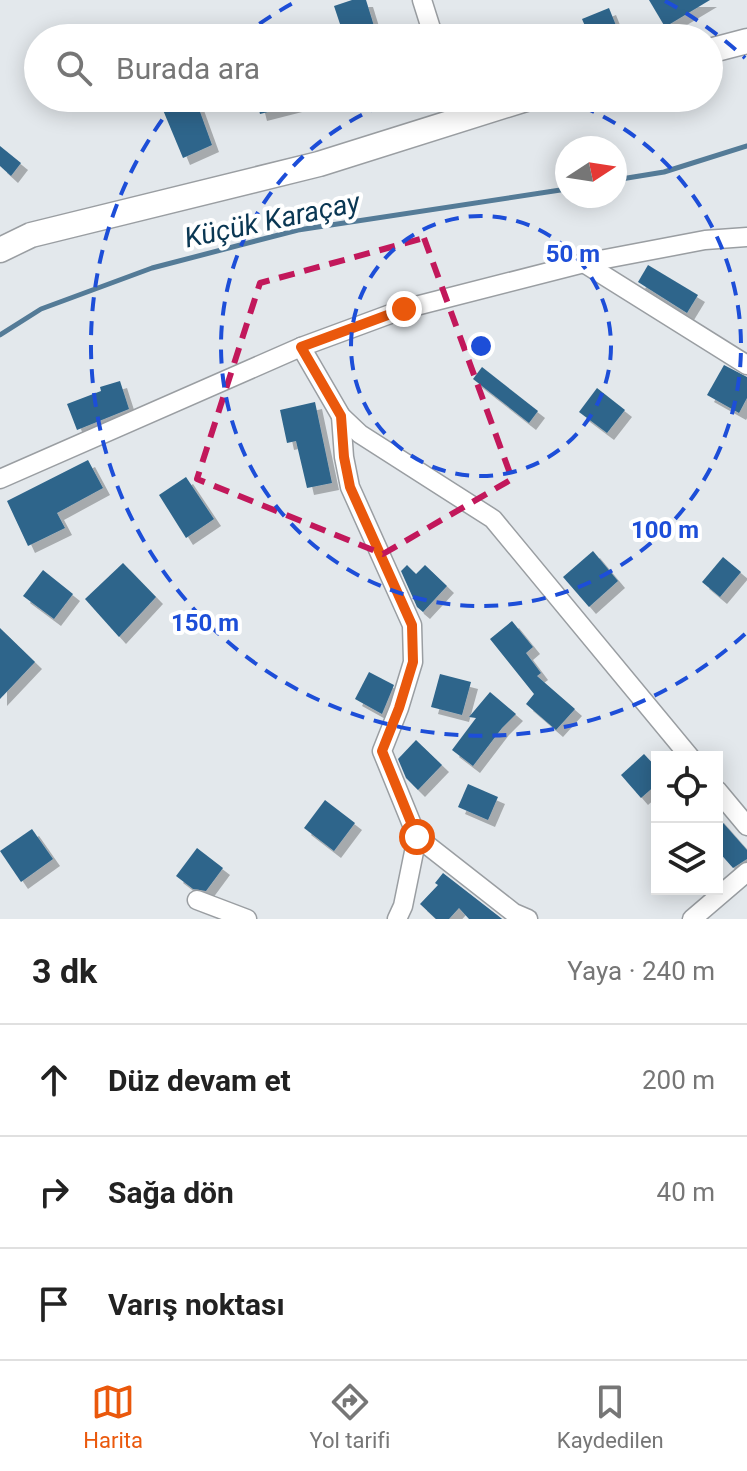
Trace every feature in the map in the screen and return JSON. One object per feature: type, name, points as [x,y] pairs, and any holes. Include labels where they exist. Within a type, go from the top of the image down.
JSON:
[{"type":"street","points":[[422,0],[430,24]]},
{"type":"street","points":[[723,47],[747,41]]},
{"type":"street","points":[[0,250],[31,235],[319,164],[446,112]]},
{"type":"street","points":[[0,479],[301,347],[404,309],[584,263],[705,240],[747,237]]},
{"type":"street","points":[[584,263],[747,365]]},
{"type":"street","points":[[301,347],[341,416],[360,434],[493,519],[685,751]]},
{"type":"street","points":[[341,416],[350,487],[412,625],[413,662],[382,751],[417,837],[514,913],[528,919]]},
{"type":"street","points":[[723,797],[747,826]]},
{"type":"street","points":[[397,919],[403,906],[417,837]]},
{"type":"street","points":[[692,919],[747,872]]},
{"type":"street","points":[[197,900],[247,919]]},
{"type":"highlighted area","points":[[424,238],[512,479],[383,554],[197,479],[260,283]]},
{"type":"building","points":[[352,0],[366,0],[373,24],[340,24],[334,6]]},
{"type":"building","points":[[649,0],[710,0],[670,24],[663,24]]},
{"type":"building","points":[[609,8],[615,24],[584,24],[582,19]]},
{"type":"building","points":[[164,112],[200,112],[212,145],[183,158]]},
{"type":"building","points":[[0,146],[21,163],[11,176],[0,166]]},
{"type":"building","points":[[648,265],[698,295],[687,313],[638,282]]},
{"type":"building","points":[[724,365],[747,377],[747,398],[739,413],[707,395]]},
{"type":"building","points":[[482,367],[538,411],[529,423],[473,379]]},
{"type":"building","points":[[120,381],[129,409],[77,430],[67,404],[101,391],[100,387]]},
{"type":"building","points":[[597,388],[625,410],[607,433],[579,412]]},
{"type":"building","points":[[315,402],[332,483],[307,488],[296,441],[287,443],[280,410]]},
{"type":"building","points":[[88,460],[103,488],[57,513],[65,528],[28,546],[7,501]]},
{"type":"building","points":[[186,477],[214,519],[186,538],[159,495]]},
{"type":"building","points":[[593,551],[618,581],[589,607],[563,577]]},
{"type":"building","points":[[723,557],[741,572],[720,597],[702,582]]},
{"type":"building","points":[[123,563],[156,597],[119,637],[85,599]]},
{"type":"building","points":[[407,565],[416,574],[425,565],[447,586],[423,612],[417,607],[401,571]]},
{"type":"building","points":[[43,570],[73,594],[54,619],[23,596]]},
{"type":"building","points":[[512,621],[533,647],[526,653],[541,673],[537,676],[575,709],[556,730],[526,704],[534,694],[490,639]]},
{"type":"building","points":[[0,628],[35,662],[0,699]]},
{"type":"building","points":[[369,672],[394,685],[382,714],[355,699]]},
{"type":"building","points":[[440,674],[471,682],[462,715],[431,707]]},
{"type":"building","points":[[490,692],[516,714],[473,766],[452,750],[476,718],[469,717]]},
{"type":"building","points":[[416,740],[442,765],[418,790],[406,778],[398,759]]},
{"type":"building","points":[[644,754],[651,762],[651,789],[641,798],[621,775]]},
{"type":"building","points":[[468,784],[498,797],[488,820],[458,807]]},
{"type":"building","points":[[325,800],[355,823],[334,851],[304,828]]},
{"type":"building","points":[[723,823],[747,850],[747,859],[733,868],[723,857]]},
{"type":"building","points":[[32,829],[53,859],[21,882],[0,851]]},
{"type":"building","points":[[197,848],[223,868],[206,891],[193,889],[176,876]]},
{"type":"building","points":[[443,873],[502,919],[469,919],[459,908],[449,919],[436,919],[420,904],[438,885],[435,883]]},
{"type":"waterway","name":"Küçük Karaçay","points":[[627,178],[664,172],[747,146]]},
{"type":"waterway","name":"Küçük Karaçay","points":[[0,335],[41,309],[152,268],[298,230],[555,191]]},
{"type":"route","points":[[404,309],[301,347],[341,416],[350,487],[412,625],[413,662],[382,751],[417,837]]}]
